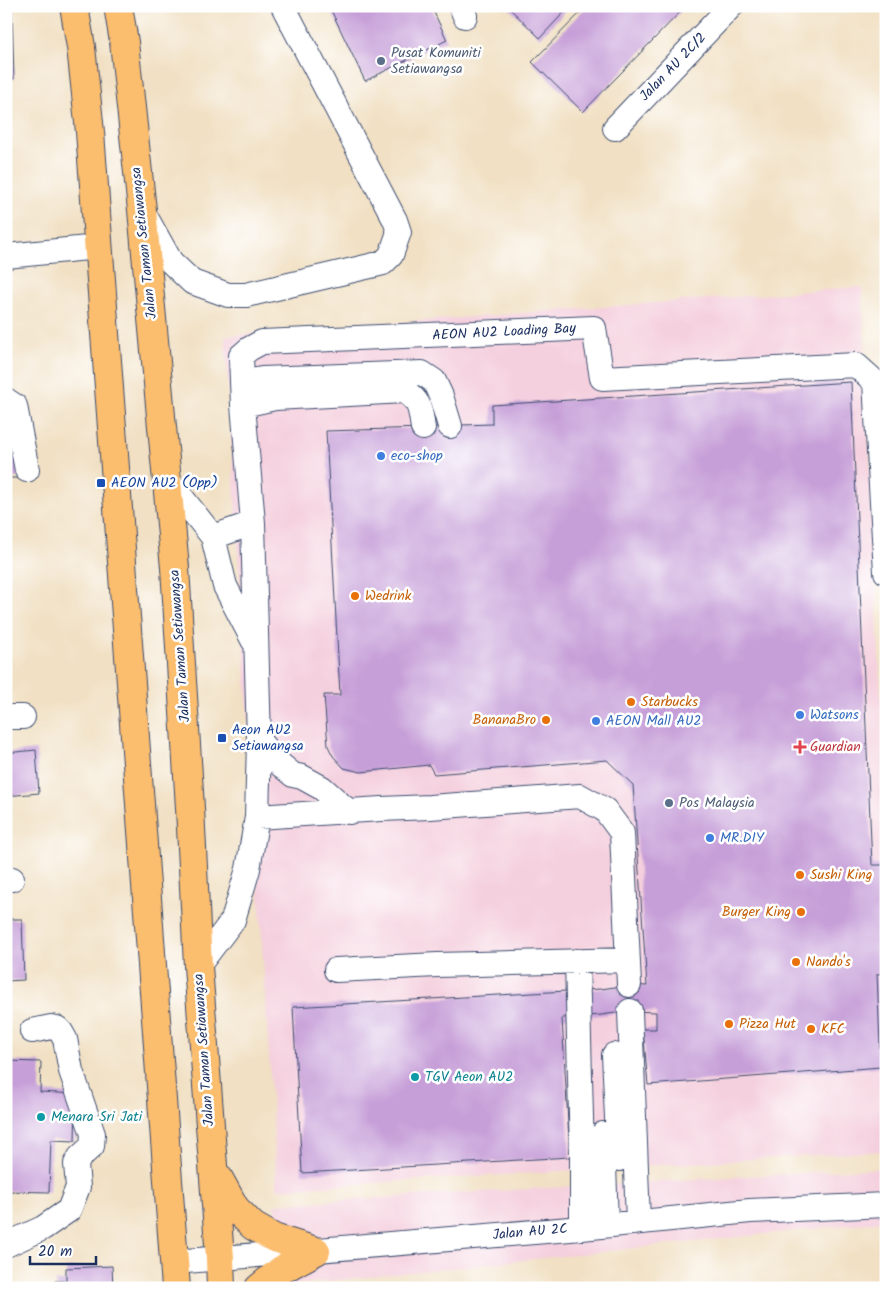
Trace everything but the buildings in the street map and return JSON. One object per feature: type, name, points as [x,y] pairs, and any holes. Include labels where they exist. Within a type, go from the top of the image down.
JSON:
[{"type":"main road","points":[[74,6],[81,47],[90,132],[175,1275]]},
{"type":"main road","name":"Jalan Taman Setiawangsa","points":[[118,6],[124,42],[142,210],[175,568],[198,966],[221,1288]]},
{"type":"main road","points":[[213,1168],[235,1208],[253,1226],[274,1238],[316,1251]]},
{"type":"main road","points":[[259,1288],[281,1270],[316,1251]]},
{"type":"street","points":[[142,210],[171,262],[192,282],[228,295],[246,295],[383,263],[392,255],[399,232],[396,220],[283,6]]},
{"type":"street","name":"Jalan AU 2C/2","points":[[615,128],[720,10]]},
{"type":"street","points":[[6,256],[98,247]]},
{"type":"street","name":"AEON AU2 Loading Bay","points":[[242,394],[241,356],[249,348],[262,342],[594,328],[602,378],[856,365],[875,382],[886,572]]},
{"type":"street","points":[[242,394],[262,379],[422,373],[434,381],[441,396],[450,426]]},
{"type":"street","points":[[242,394],[275,398],[404,391],[413,396],[419,404],[423,428]]},
{"type":"street","points":[[198,966],[233,920],[248,869],[257,812],[259,741],[253,523],[242,394]]},
{"type":"street","points":[[6,400],[15,406],[27,470]]},
{"type":"street","points":[[167,478],[213,538],[225,586],[256,644]]},
{"type":"street","points":[[213,538],[253,523]]},
{"type":"street","points":[[259,741],[276,761],[293,774],[322,788],[338,813]]},
{"type":"street","points":[[257,812],[338,813],[580,796],[605,810],[622,834],[628,985]]},
{"type":"street","points":[[336,970],[628,960]]},
{"type":"street","points":[[577,961],[582,1228]]},
{"type":"street","points":[[622,1224],[630,1011]]},
{"type":"street","points":[[6,1245],[43,1228],[69,1210],[78,1188],[76,1164],[80,1157],[92,1146],[93,1134],[71,1071],[65,1039],[57,1028],[51,1027],[32,1031]]},
{"type":"street","points":[[607,1057],[622,1224]]},
{"type":"street","name":"Jalan AU 2C","points":[[175,1275],[220,1258],[582,1228],[750,1211],[886,1205]]},
{"type":"shaded area","points":[[862,287],[886,808],[886,1151],[277,1189],[225,336]]},
{"type":"shaded area","points":[[886,1168],[886,1221],[283,1286],[275,1204]]},
{"type":"place","name":"Pusat Komuniti Setiawangsa","points":[[381,61]]},
{"type":"place","name":"eco-shop","points":[[381,456]]},
{"type":"place","name":"AEON AU2 (Opp)","points":[[101,483]]},
{"type":"place","name":"Wedrink","points":[[355,596]]},
{"type":"place","name":"Starbucks","points":[[631,702]]},
{"type":"place","name":"Watsons","points":[[800,715]]},
{"type":"place","name":"BananaBro","points":[[546,720]]},
{"type":"place","name":"AEON Mall AU2","points":[[596,721]]},
{"type":"place","name":"Aeon AU2 Setiawangsa","points":[[222,738]]},
{"type":"place","name":"Guardian","points":[[800,747]]},
{"type":"place","name":"Pos Malaysia","points":[[669,803]]},
{"type":"place","name":"MR.DIY","points":[[710,838]]},
{"type":"place","name":"Sushi King","points":[[800,875]]},
{"type":"place","name":"Burger King","points":[[801,912]]},
{"type":"place","name":"Nando's","points":[[796,962]]},
{"type":"place","name":"Pizza Hut","points":[[729,1024]]},
{"type":"place","name":"KFC","points":[[811,1029]]},
{"type":"place","name":"TGV Aeon AU2","points":[[415,1077]]},
{"type":"place","name":"Menara Sri Jati","points":[[41,1117]]}]
